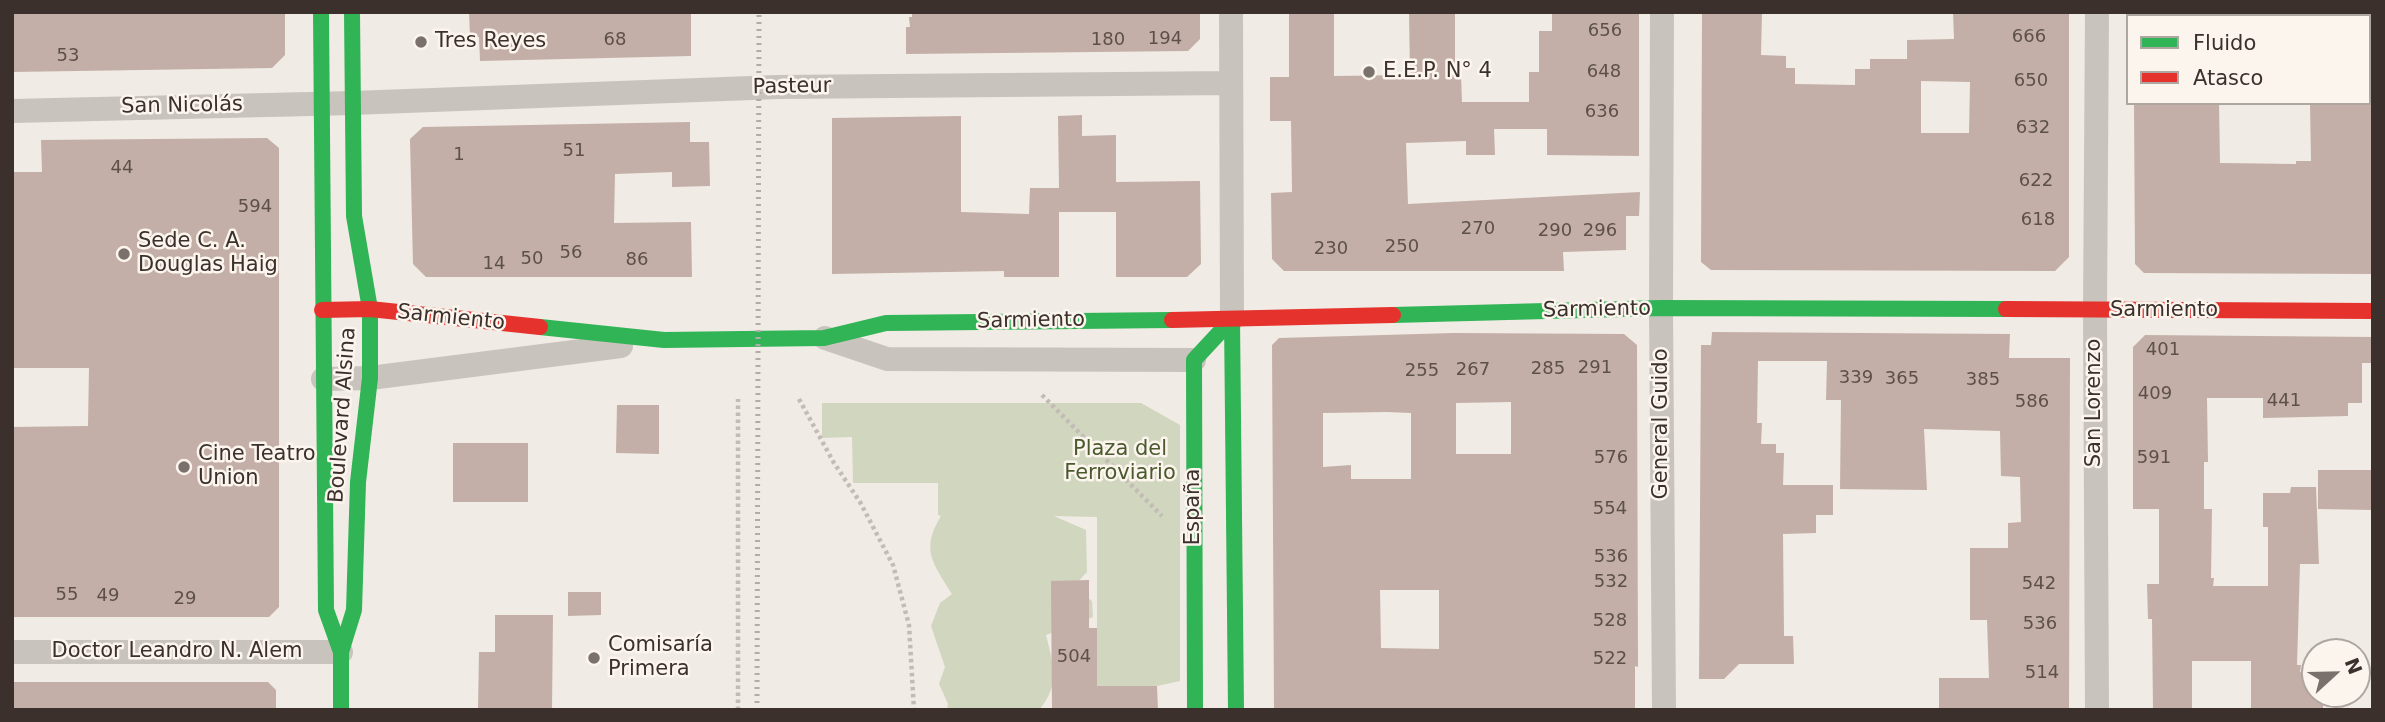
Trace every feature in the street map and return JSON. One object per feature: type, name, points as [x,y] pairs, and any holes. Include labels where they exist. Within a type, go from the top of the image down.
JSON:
[{"type":"street","name":"Boulevard Alsina","points":[[321,12],[326,610],[341,652]]},
{"type":"street","name":"Boulevard Alsina","points":[[341,710],[341,652],[354,610],[358,482],[370,378],[370,309],[354,216],[352,12]]},
{"type":"street","name":"España","points":[[1231,12],[1236,710]]},
{"type":"street","name":"General Guido","points":[[1662,12],[1664,710]]},
{"type":"street","name":"San Lorenzo","points":[[2097,12],[2097,710]]},
{"type":"street","name":"Pasteur","points":[[352,103],[778,86],[1231,83]]},
{"type":"street","name":"San Nicolás","points":[[12,110],[352,103]]},
{"type":"street","name":"Sarmiento","points":[[323,379],[370,378],[664,340],[824,338],[886,323],[1661,308],[2373,311]]},
{"type":"street","name":"Sarmiento","points":[[322,310],[370,309],[664,340]]},
{"type":"street","points":[[1194,360],[1232,318]]},
{"type":"street","name":"Sarmiento","points":[[824,338],[887,359],[1194,360]]},
{"type":"street","name":"España","points":[[1194,360],[1195,710]]},
{"type":"street","name":"Doctor Leandro N. Alem","points":[[12,652],[341,652]]},
{"type":"path","points":[[1042,395],[1167,521]]},
{"type":"path","points":[[737,710],[738,399]]},
{"type":"path","points":[[799,399],[834,463],[860,502],[893,565],[909,625],[914,710]]},
{"type":"green space","name":"Plaza del Ferroviario","points":[[822,403],[1141,403],[1180,425],[1180,681],[1157,686],[1097,686],[1097,517],[1054,516],[1086,530],[1087,572],[1074,586],[1092,601],[1093,617],[1046,635],[1053,665],[1053,683],[1039,710],[947,710],[948,704],[939,684],[945,667],[931,626],[940,603],[952,594],[931,556],[931,538],[941,516],[938,515],[938,483],[853,483],[852,437],[822,438]]},
{"type":"building","points":[[12,12],[285,12],[285,55],[272,68],[12,72]]},
{"type":"building","points":[[469,12],[691,12],[691,56],[480,61],[479,37],[470,37]]},
{"type":"building","points":[[912,12],[1200,12],[1200,39],[1188,51],[906,54],[906,27],[910,27],[909,17],[912,17]]},
{"type":"building","points":[[1289,12],[1334,12],[1334,76],[1410,75],[1409,12],[1455,12],[1455,76],[1461,76],[1462,102],[1529,102],[1529,72],[1539,72],[1539,31],[1552,31],[1552,12],[1639,13],[1639,156],[1547,155],[1547,129],[1494,129],[1495,155],[1466,155],[1466,141],[1406,143],[1408,204],[1640,192],[1639,216],[1626,216],[1626,250],[1563,252],[1564,271],[1284,271],[1272,259],[1271,193],[1292,192],[1291,121],[1270,121],[1270,77],[1289,77]]},
{"type":"building","points":[[1702,12],[1762,12],[1761,55],[1786,56],[1786,68],[1795,68],[1795,84],[1855,85],[1855,69],[1870,69],[1870,59],[1907,59],[1907,40],[1954,39],[1953,12],[2069,12],[2069,257],[2055,271],[1711,270],[1701,262]],"holes":[[[1921,81],[1970,82],[1969,133],[1921,133]]]},
{"type":"building","points":[[2373,103],[2373,274],[2144,273],[2135,264],[2134,105],[2219,105],[2220,163],[2296,164],[2296,161],[2311,161],[2310,105]]},
{"type":"building","points":[[1082,115],[1082,136],[1116,135],[1116,182],[1200,181],[1201,264],[1187,277],[1116,277],[1116,212],[1059,212],[1059,277],[1004,277],[1004,271],[832,274],[832,118],[961,116],[961,212],[1029,214],[1030,188],[1059,188],[1058,116]]},
{"type":"building","points":[[690,122],[690,142],[709,142],[710,186],[672,187],[672,172],[615,174],[614,223],[691,222],[692,277],[426,277],[413,264],[410,139],[423,127]]},
{"type":"building","points":[[267,138],[279,148],[279,607],[269,617],[12,617],[12,427],[88,426],[89,368],[12,368],[12,172],[42,172],[41,140]]},
{"type":"building","points":[[1712,332],[2010,334],[2009,358],[2070,358],[2069,710],[1939,710],[1939,678],[1989,678],[1987,620],[1970,620],[1970,548],[2008,548],[2008,523],[2021,522],[2020,477],[2001,476],[2000,431],[1924,429],[1927,490],[1840,489],[1841,400],[1826,400],[1827,361],[1758,361],[1757,423],[1762,423],[1761,444],[1776,444],[1776,453],[1784,453],[1783,485],[1833,485],[1833,515],[1816,515],[1816,533],[1783,534],[1784,636],[1793,636],[1794,664],[1739,664],[1724,679],[1699,679],[1701,345],[1711,345]]},
{"type":"building","points":[[1454,333],[1624,334],[1637,345],[1638,667],[1635,666],[1635,710],[1274,710],[1272,345],[1279,338]],"holes":[[[1511,402],[1511,454],[1456,454],[1456,403]],[[1323,413],[1411,413],[1411,479],[1351,479],[1351,465],[1323,467]],[[1380,590],[1439,590],[1439,649],[1381,648]]]},
{"type":"building","points":[[2145,335],[2373,337],[2373,363],[2362,363],[2362,403],[2348,403],[2348,416],[2263,418],[2263,398],[2207,398],[2208,462],[2204,462],[2204,509],[2212,509],[2213,586],[2268,586],[2268,527],[2263,527],[2263,493],[2290,493],[2291,487],[2316,487],[2319,564],[2300,564],[2297,665],[2301,665],[2301,708],[2323,710],[2251,710],[2251,661],[2192,661],[2192,710],[2153,710],[2152,619],[2148,619],[2147,584],[2159,584],[2159,509],[2133,509],[2133,347]]},
{"type":"building","points":[[617,405],[659,405],[659,454],[616,453]]},
{"type":"building","points":[[453,443],[528,443],[528,502],[453,502]]},
{"type":"building","points":[[2318,470],[2373,470],[2373,510],[2318,509]]},
{"type":"building","points":[[1089,580],[1089,628],[1097,628],[1097,686],[1157,686],[1158,710],[1052,710],[1051,581]]},
{"type":"building","points":[[568,592],[601,592],[601,615],[568,616]]},
{"type":"building","points":[[495,615],[553,615],[552,710],[478,710],[479,652],[495,652]]},
{"type":"building","points":[[12,682],[268,682],[276,690],[276,710],[12,710]]},
{"type":"railway","points":[[757,710],[759,12]]},
{"type":"traffic: fast","points":[[321,12],[326,610],[341,652]]},
{"type":"traffic: fast","points":[[341,710],[341,652],[354,610],[358,482],[370,378],[370,309],[354,216],[352,12]]},
{"type":"traffic: fast","points":[[1393,315],[1661,308],[2006,309]]},
{"type":"traffic: fast","points":[[1232,319],[1236,710]]},
{"type":"traffic: fast","points":[[1195,710],[1194,360],[1232,319]]},
{"type":"traffic: fast","points":[[540,327],[664,340],[824,338],[886,323],[1172,320]]},
{"type":"traffic: jam","points":[[322,310],[370,309],[540,327]]},
{"type":"traffic: jam","points":[[2006,309],[2373,311]]},
{"type":"traffic: jam","points":[[1172,320],[1393,315]]},
{"type":"place","name":"Tres Reyes","points":[[421,42]]},
{"type":"place","name":"E.E.P. N° 4","points":[[1369,72]]},
{"type":"place","name":"Sede C. A. Douglas Haig","points":[[124,254]]},
{"type":"place","name":"Cine Teatro Union","points":[[184,467]]},
{"type":"place","name":"Comisaría Primera","points":[[594,658]]}]
